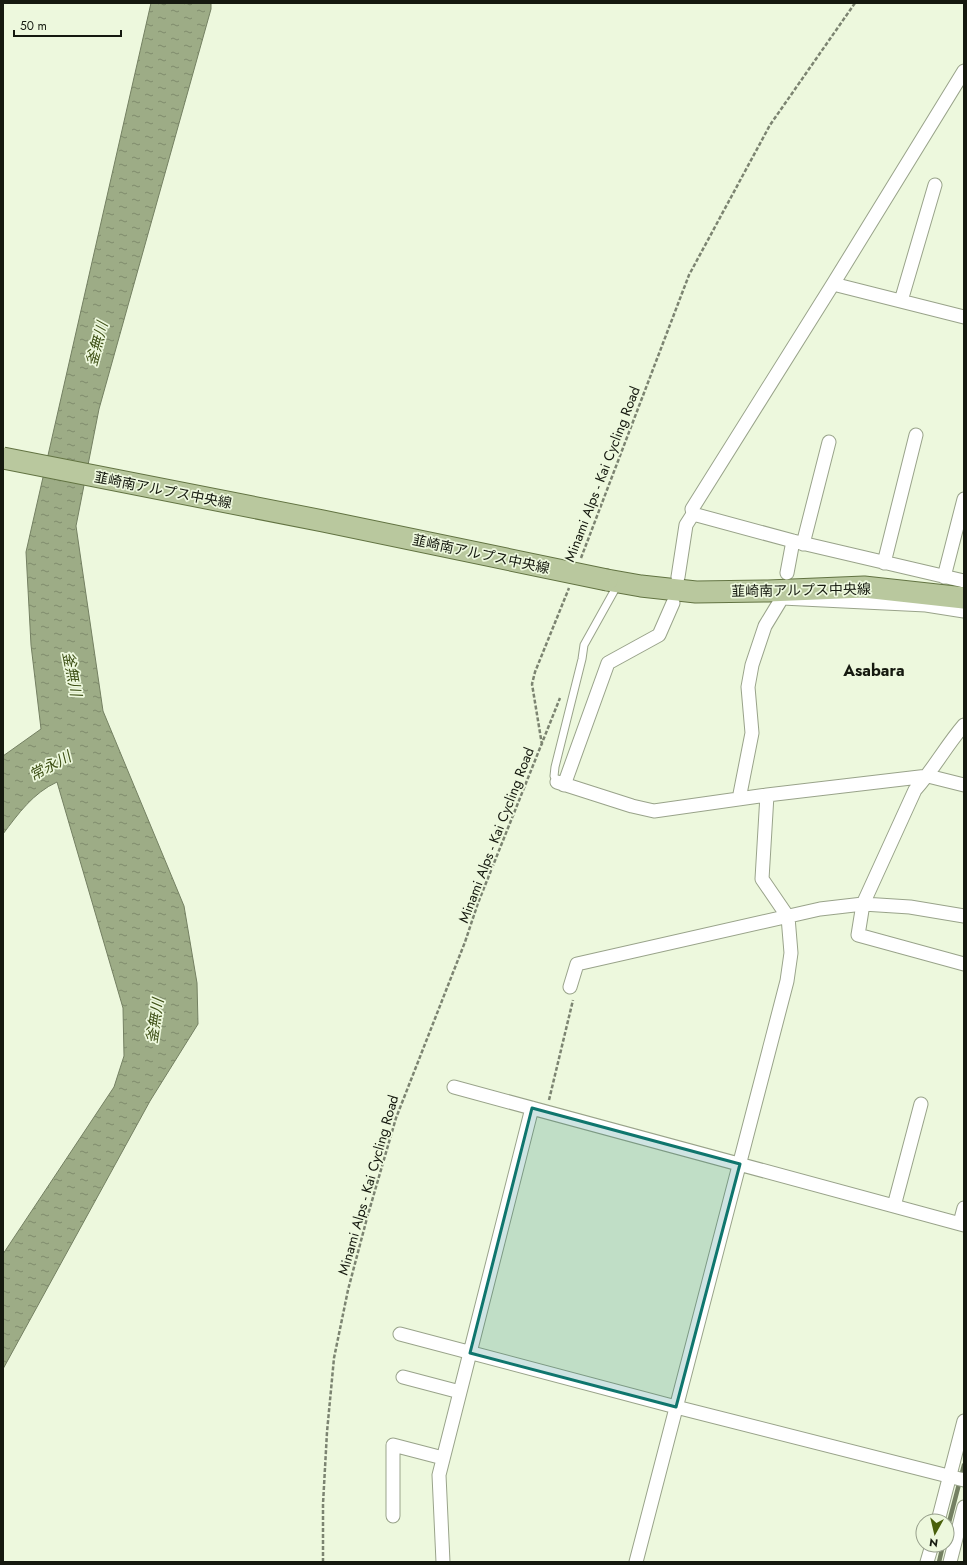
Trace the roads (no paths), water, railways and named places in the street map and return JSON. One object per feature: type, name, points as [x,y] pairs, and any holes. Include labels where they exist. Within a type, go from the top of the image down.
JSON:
[{"type":"main road","name":"韮崎南アルプス中央線","points":[[3,458],[641,586],[696,592],[864,587],[964,598]]},
{"type":"street","points":[[678,577],[686,525],[693,514],[692,509],[964,71]]},
{"type":"street","points":[[901,301],[935,185]]},
{"type":"street","points":[[833,284],[964,317]]},
{"type":"street","points":[[884,563],[916,435]]},
{"type":"street","points":[[787,572],[798,542],[829,442]]},
{"type":"street","points":[[944,577],[964,499]]},
{"type":"street","points":[[693,514],[798,542],[964,581]]},
{"type":"street","points":[[739,798],[752,733],[748,687],[752,665],[766,626],[782,598],[926,604],[964,611]]},
{"type":"street","points":[[673,603],[659,635],[608,663],[561,783],[632,806],[654,811],[739,798],[928,776],[964,785]]},
{"type":"street","points":[[964,725],[950,741],[928,776],[915,790],[863,904],[858,935],[964,964]]},
{"type":"street","points":[[636,1562],[787,981],[791,953],[788,917],[762,879],[767,795]]},
{"type":"street","points":[[570,987],[577,964],[820,910],[863,904],[910,907],[964,916]]},
{"type":"street","points":[[454,1088],[962,1224],[964,1208]]},
{"type":"street","points":[[894,1206],[921,1104]]},
{"type":"street","points":[[443,1562],[439,1475],[532,1108]]},
{"type":"street","points":[[400,1334],[676,1407],[964,1480]]},
{"type":"street","points":[[403,1377],[460,1392]]},
{"type":"street","points":[[940,1513],[964,1421]]},
{"type":"street","points":[[393,1516],[393,1445],[443,1458]]},
{"type":"street","points":[[950,1562],[959,1545],[964,1507]]},
{"type":"lane","points":[[561,783],[554,776],[555,767],[582,659],[584,645],[613,581]]},
{"type":"water","points":[[151,3],[211,3],[211,9],[99,409],[76,526],[103,711],[184,906],[197,983],[198,1024],[150,1101],[3,1369],[3,1254],[114,1087],[124,1056],[123,1008],[57,782],[33,798],[3,834],[3,756],[41,729],[31,645],[26,552]]},
{"type":"waterway","points":[[951,1513],[964,1465]]},
{"type":"waterway","points":[[939,1562],[941,1553]]},
{"type":"district","name":"Asabara","points":[[874,670]]},
{"type":"water label","name":"釜無川","points":[[97,344]]},
{"type":"water label","name":"釜無川","points":[[72,674]]},
{"type":"water label","name":"常永川","points":[[50,766]]},
{"type":"water label","name":"釜無川","points":[[155,1021]]}]
